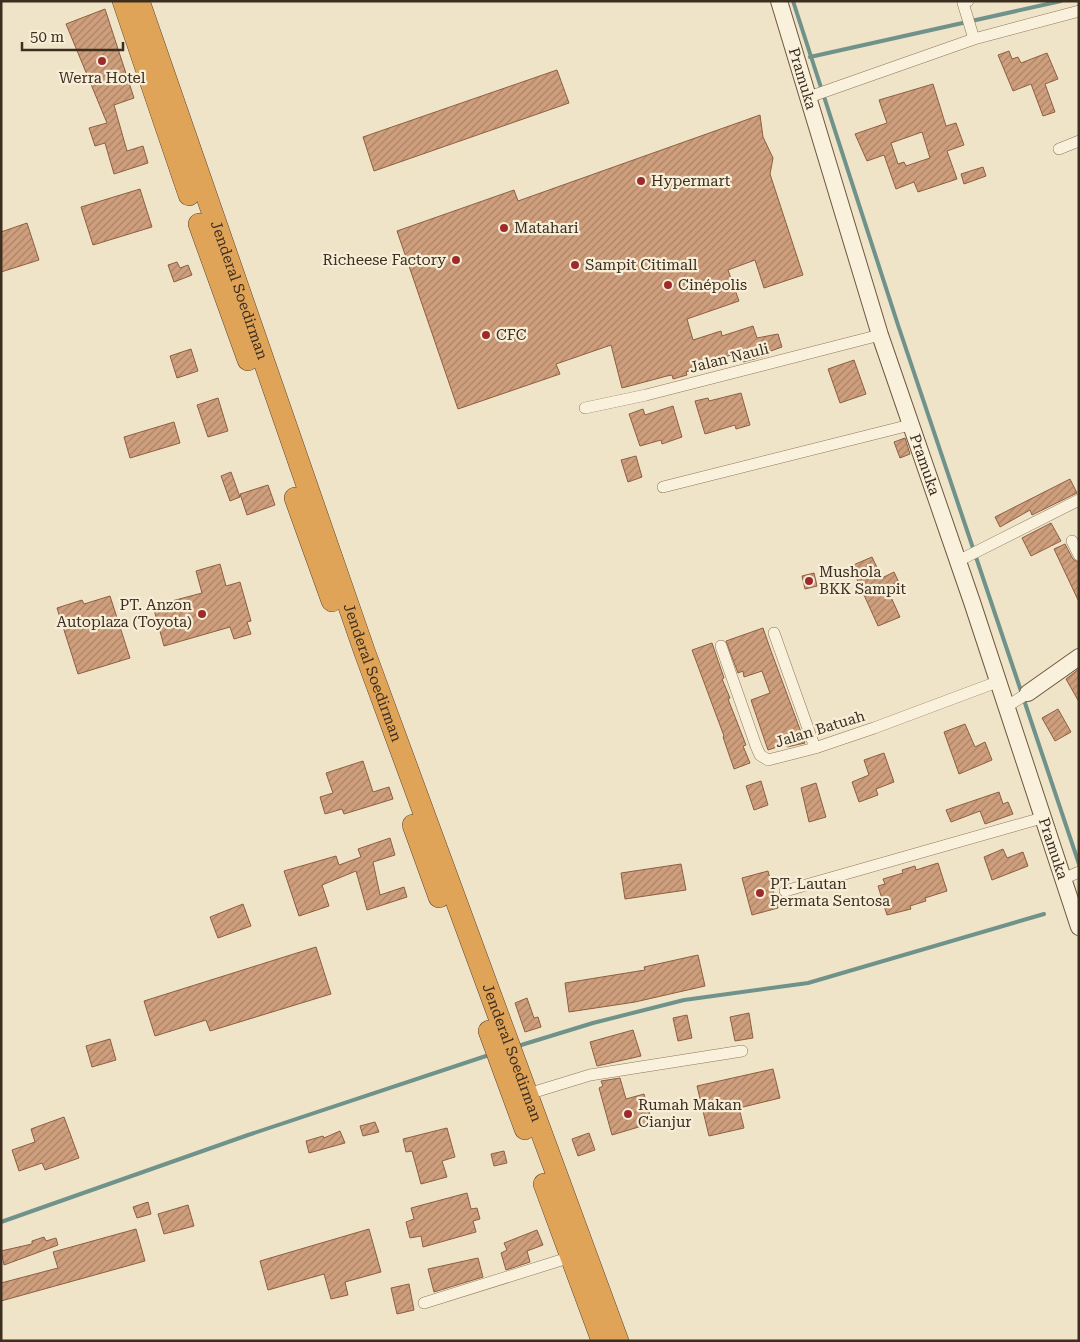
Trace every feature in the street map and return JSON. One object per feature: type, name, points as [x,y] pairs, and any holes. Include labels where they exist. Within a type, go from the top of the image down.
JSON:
[{"type":"highway","name":"Jenderal Soedirman","points":[[123,1],[214,244]]},
{"type":"highway","name":"Jenderal Soedirman","points":[[139,1],[214,244],[311,546],[433,859],[528,1094],[618,1341]]},
{"type":"highway","name":"Jenderal Soedirman","points":[[433,859],[602,1341]]},
{"type":"street","name":"Pramuka","points":[[779,1],[818,94],[880,335],[910,425],[963,558],[997,682],[1017,700],[1042,818],[1073,875],[1079,927]]},
{"type":"street","points":[[968,1],[963,3],[974,39]]},
{"type":"street","points":[[818,94],[974,39],[1079,11]]},
{"type":"street","points":[[1059,149],[1079,140]]},
{"type":"street","name":"Jalan Nauli","points":[[585,408],[646,395],[880,335]]},
{"type":"street","points":[[663,487],[910,425]]},
{"type":"street","points":[[963,558],[1079,500]]},
{"type":"street","points":[[1072,541],[1079,555]]},
{"type":"street","points":[[774,633],[815,748]]},
{"type":"street","name":"Jalan Batuah","points":[[722,646],[760,755],[768,760],[815,748],[997,682]]},
{"type":"street","points":[[1017,700],[1079,657]]},
{"type":"street","points":[[785,891],[1042,818]]},
{"type":"street","points":[[528,1094],[590,1075],[742,1051]]},
{"type":"street","points":[[424,1303],[571,1257]]},
{"type":"building","name":"Werra Hotel","points":[[105,9],[134,98],[114,105],[127,151],[143,146],[148,163],[114,174],[105,143],[95,146],[89,128],[107,123],[66,24]]},
{"type":"building","points":[[1009,51],[1012,59],[1018,57],[1021,63],[1047,53],[1058,79],[1045,84],[1055,112],[1043,116],[1031,84],[1013,91],[998,55]]},
{"type":"building","points":[[557,70],[569,103],[374,171],[363,137]]},
{"type":"building","points":[[933,84],[946,126],[956,123],[964,145],[947,151],[957,179],[918,192],[914,182],[896,189],[884,155],[867,161],[855,134],[887,123],[879,100]],"holes":[[[922,132],[930,158],[906,166],[904,162],[898,164],[891,143]]]},
{"type":"building","name":"Sampit Citimall","points":[[760,115],[763,137],[773,158],[770,174],[803,275],[764,288],[755,260],[728,270],[739,301],[687,319],[693,340],[721,331],[722,336],[753,326],[757,338],[778,334],[782,347],[768,352],[769,355],[743,362],[740,352],[691,368],[692,370],[686,372],[687,375],[673,379],[672,375],[622,388],[611,345],[556,364],[560,374],[458,409],[397,231],[514,190],[518,201]]},
{"type":"building","points":[[983,167],[986,176],[964,184],[961,174]]},
{"type":"building","points":[[140,189],[152,227],[93,245],[81,207]]},
{"type":"building","points":[[27,223],[39,260],[1,272],[1,232]]},
{"type":"building","points":[[177,262],[180,268],[188,265],[192,275],[174,282],[168,265]]},
{"type":"building","points":[[191,349],[198,371],[177,378],[170,356]]},
{"type":"building","points":[[854,360],[866,394],[840,403],[828,369]]},
{"type":"building","points":[[741,393],[750,425],[736,429],[735,425],[705,434],[695,401],[708,398],[709,401]]},
{"type":"building","points":[[218,398],[228,431],[208,437],[197,405]]},
{"type":"building","points":[[673,406],[682,437],[662,444],[661,440],[640,446],[629,414],[643,409],[645,415]]},
{"type":"building","points":[[174,422],[180,443],[130,458],[124,437]]},
{"type":"building","points":[[905,438],[910,454],[900,458],[894,442]]},
{"type":"building","points":[[636,456],[642,477],[628,482],[621,460]]},
{"type":"building","points":[[231,472],[240,497],[230,501],[221,476]]},
{"type":"building","points":[[1070,479],[1077,493],[1032,515],[1030,510],[1000,527],[995,517]]},
{"type":"building","points":[[268,485],[275,505],[247,515],[240,494]]},
{"type":"building","points":[[1051,523],[1061,541],[1031,556],[1022,538]]},
{"type":"building","points":[[1065,544],[1073,559],[1079,563],[1079,602],[1054,549]]},
{"type":"building","points":[[872,557],[882,578],[894,572],[902,589],[890,595],[900,617],[878,626],[851,566]]},
{"type":"building","name":"PT. Anzon Autoplaza (Toyota)","points":[[220,564],[226,586],[240,582],[251,621],[247,622],[251,634],[234,639],[230,627],[164,646],[153,606],[202,593],[196,571]]},
{"type":"building","name":"Mushola BKK Sampit","points":[[814,573],[817,586],[805,589],[802,576]]},
{"type":"building","points":[[110,596],[130,658],[78,674],[57,608],[82,600],[84,604]]},
{"type":"building","points":[[763,628],[805,743],[787,747],[786,744],[768,750],[751,700],[770,693],[762,671],[744,677],[743,671],[738,673],[726,641]]},
{"type":"building","points":[[712,643],[724,678],[722,679],[730,698],[728,699],[746,745],[743,746],[750,763],[734,769],[724,736],[692,650]]},
{"type":"building","points":[[1079,669],[1079,702],[1066,679]]},
{"type":"building","points":[[1058,709],[1071,732],[1055,741],[1042,718]]},
{"type":"building","points":[[965,724],[975,747],[985,742],[992,760],[959,774],[944,732]]},
{"type":"building","points":[[884,753],[894,782],[876,789],[878,795],[859,802],[852,782],[869,775],[864,760]]},
{"type":"building","points":[[363,761],[373,792],[389,787],[393,799],[344,814],[342,809],[325,814],[320,797],[333,793],[326,773]]},
{"type":"building","points":[[761,781],[768,805],[754,810],[746,786]]},
{"type":"building","points":[[816,783],[826,817],[809,822],[801,788]]},
{"type":"building","points":[[999,792],[1003,804],[1008,802],[1013,814],[985,824],[980,811],[951,822],[946,810]]},
{"type":"building","points":[[390,838],[395,855],[373,862],[380,895],[404,887],[407,897],[367,910],[356,871],[322,885],[329,906],[299,916],[284,871],[336,856],[339,865],[361,857],[358,849]]},
{"type":"building","points":[[1003,849],[1007,858],[1023,852],[1028,866],[992,880],[984,857]]},
{"type":"building","points":[[938,863],[947,891],[925,898],[926,901],[910,906],[911,909],[887,915],[878,886],[885,884],[883,879],[903,873],[902,870],[915,866],[916,870]]},
{"type":"building","points":[[681,864],[686,890],[625,899],[621,873]]},
{"type":"building","name":"PT. Lautan Permata Sentosa","points":[[768,871],[778,908],[752,915],[742,878]]},
{"type":"building","points":[[243,904],[251,926],[218,938],[210,917]]},
{"type":"building","points":[[316,947],[331,994],[210,1031],[206,1020],[155,1036],[144,1001]]},
{"type":"building","points":[[698,955],[705,986],[635,1002],[569,1012],[565,983],[645,970],[644,967]]},
{"type":"building","points":[[527,998],[534,1018],[538,1017],[541,1027],[525,1032],[515,1003]]},
{"type":"building","points":[[749,1013],[753,1038],[735,1041],[730,1017]]},
{"type":"building","points":[[687,1015],[692,1038],[678,1041],[673,1018]]},
{"type":"building","points":[[633,1030],[641,1056],[597,1066],[590,1042]]},
{"type":"building","points":[[110,1039],[116,1060],[92,1067],[86,1046]]},
{"type":"building","points":[[773,1069],[780,1098],[739,1108],[744,1128],[709,1136],[697,1086]]},
{"type":"building","name":"Rumah Makan Cianjur","points":[[620,1078],[626,1099],[644,1094],[652,1123],[612,1135],[599,1088],[603,1086],[601,1081]]},
{"type":"building","points":[[64,1117],[79,1158],[45,1170],[42,1163],[19,1171],[12,1150],[35,1142],[31,1129]]},
{"type":"building","points":[[375,1122],[379,1132],[363,1136],[360,1126]]},
{"type":"building","points":[[447,1128],[455,1157],[442,1161],[447,1177],[421,1184],[412,1151],[406,1152],[403,1139]]},
{"type":"building","points":[[340,1131],[345,1143],[309,1153],[306,1141],[323,1136],[324,1138]]},
{"type":"building","points":[[589,1133],[595,1150],[578,1156],[572,1139]]},
{"type":"building","points":[[504,1151],[507,1163],[494,1166],[491,1154]]},
{"type":"building","points":[[467,1193],[471,1209],[477,1208],[480,1219],[473,1221],[476,1232],[423,1247],[421,1236],[410,1238],[406,1222],[414,1219],[411,1208]]},
{"type":"building","points":[[148,1202],[151,1214],[137,1218],[133,1207]]},
{"type":"building","points":[[188,1205],[194,1226],[164,1234],[158,1214]]},
{"type":"building","points":[[136,1229],[145,1261],[1,1301],[1,1283],[58,1268],[53,1252]]},
{"type":"building","points":[[369,1229],[381,1272],[345,1282],[348,1295],[331,1299],[324,1274],[268,1290],[260,1261]]},
{"type":"building","points":[[537,1230],[543,1245],[527,1251],[530,1262],[506,1270],[501,1253],[507,1250],[504,1243]]},
{"type":"building","points":[[44,1237],[46,1241],[56,1238],[58,1245],[4,1265],[1,1251],[32,1244],[32,1241]]},
{"type":"building","points":[[478,1258],[483,1277],[434,1292],[428,1269]]},
{"type":"building","points":[[409,1284],[414,1310],[397,1314],[391,1288]]},
{"type":"waterway","points":[[793,1],[898,325],[1022,694]]},
{"type":"waterway","points":[[810,57],[1061,1]]},
{"type":"waterway","points":[[1024,700],[1079,864]]},
{"type":"waterway","points":[[518,1046],[593,1023],[684,1000],[808,983],[1044,914]]},
{"type":"waterway","points":[[1,1222],[248,1135],[489,1055]]},
{"type":"place","name":"Werra Hotel","points":[[102,61]]},
{"type":"place","name":"Hypermart","points":[[641,181]]},
{"type":"place","name":"Matahari","points":[[504,228]]},
{"type":"place","name":"Richeese Factory","points":[[456,260]]},
{"type":"place","name":"Sampit Citimall","points":[[575,265]]},
{"type":"place","name":"Cinépolis","points":[[668,285]]},
{"type":"place","name":"CFC","points":[[486,335]]},
{"type":"place","name":"Mushola BKK Sampit","points":[[809,581]]},
{"type":"place","name":"PT. Anzon Autoplaza (Toyota)","points":[[202,614]]},
{"type":"place","name":"PT. Lautan Permata Sentosa","points":[[760,893]]},
{"type":"place","name":"Rumah Makan Cianjur","points":[[628,1114]]}]
